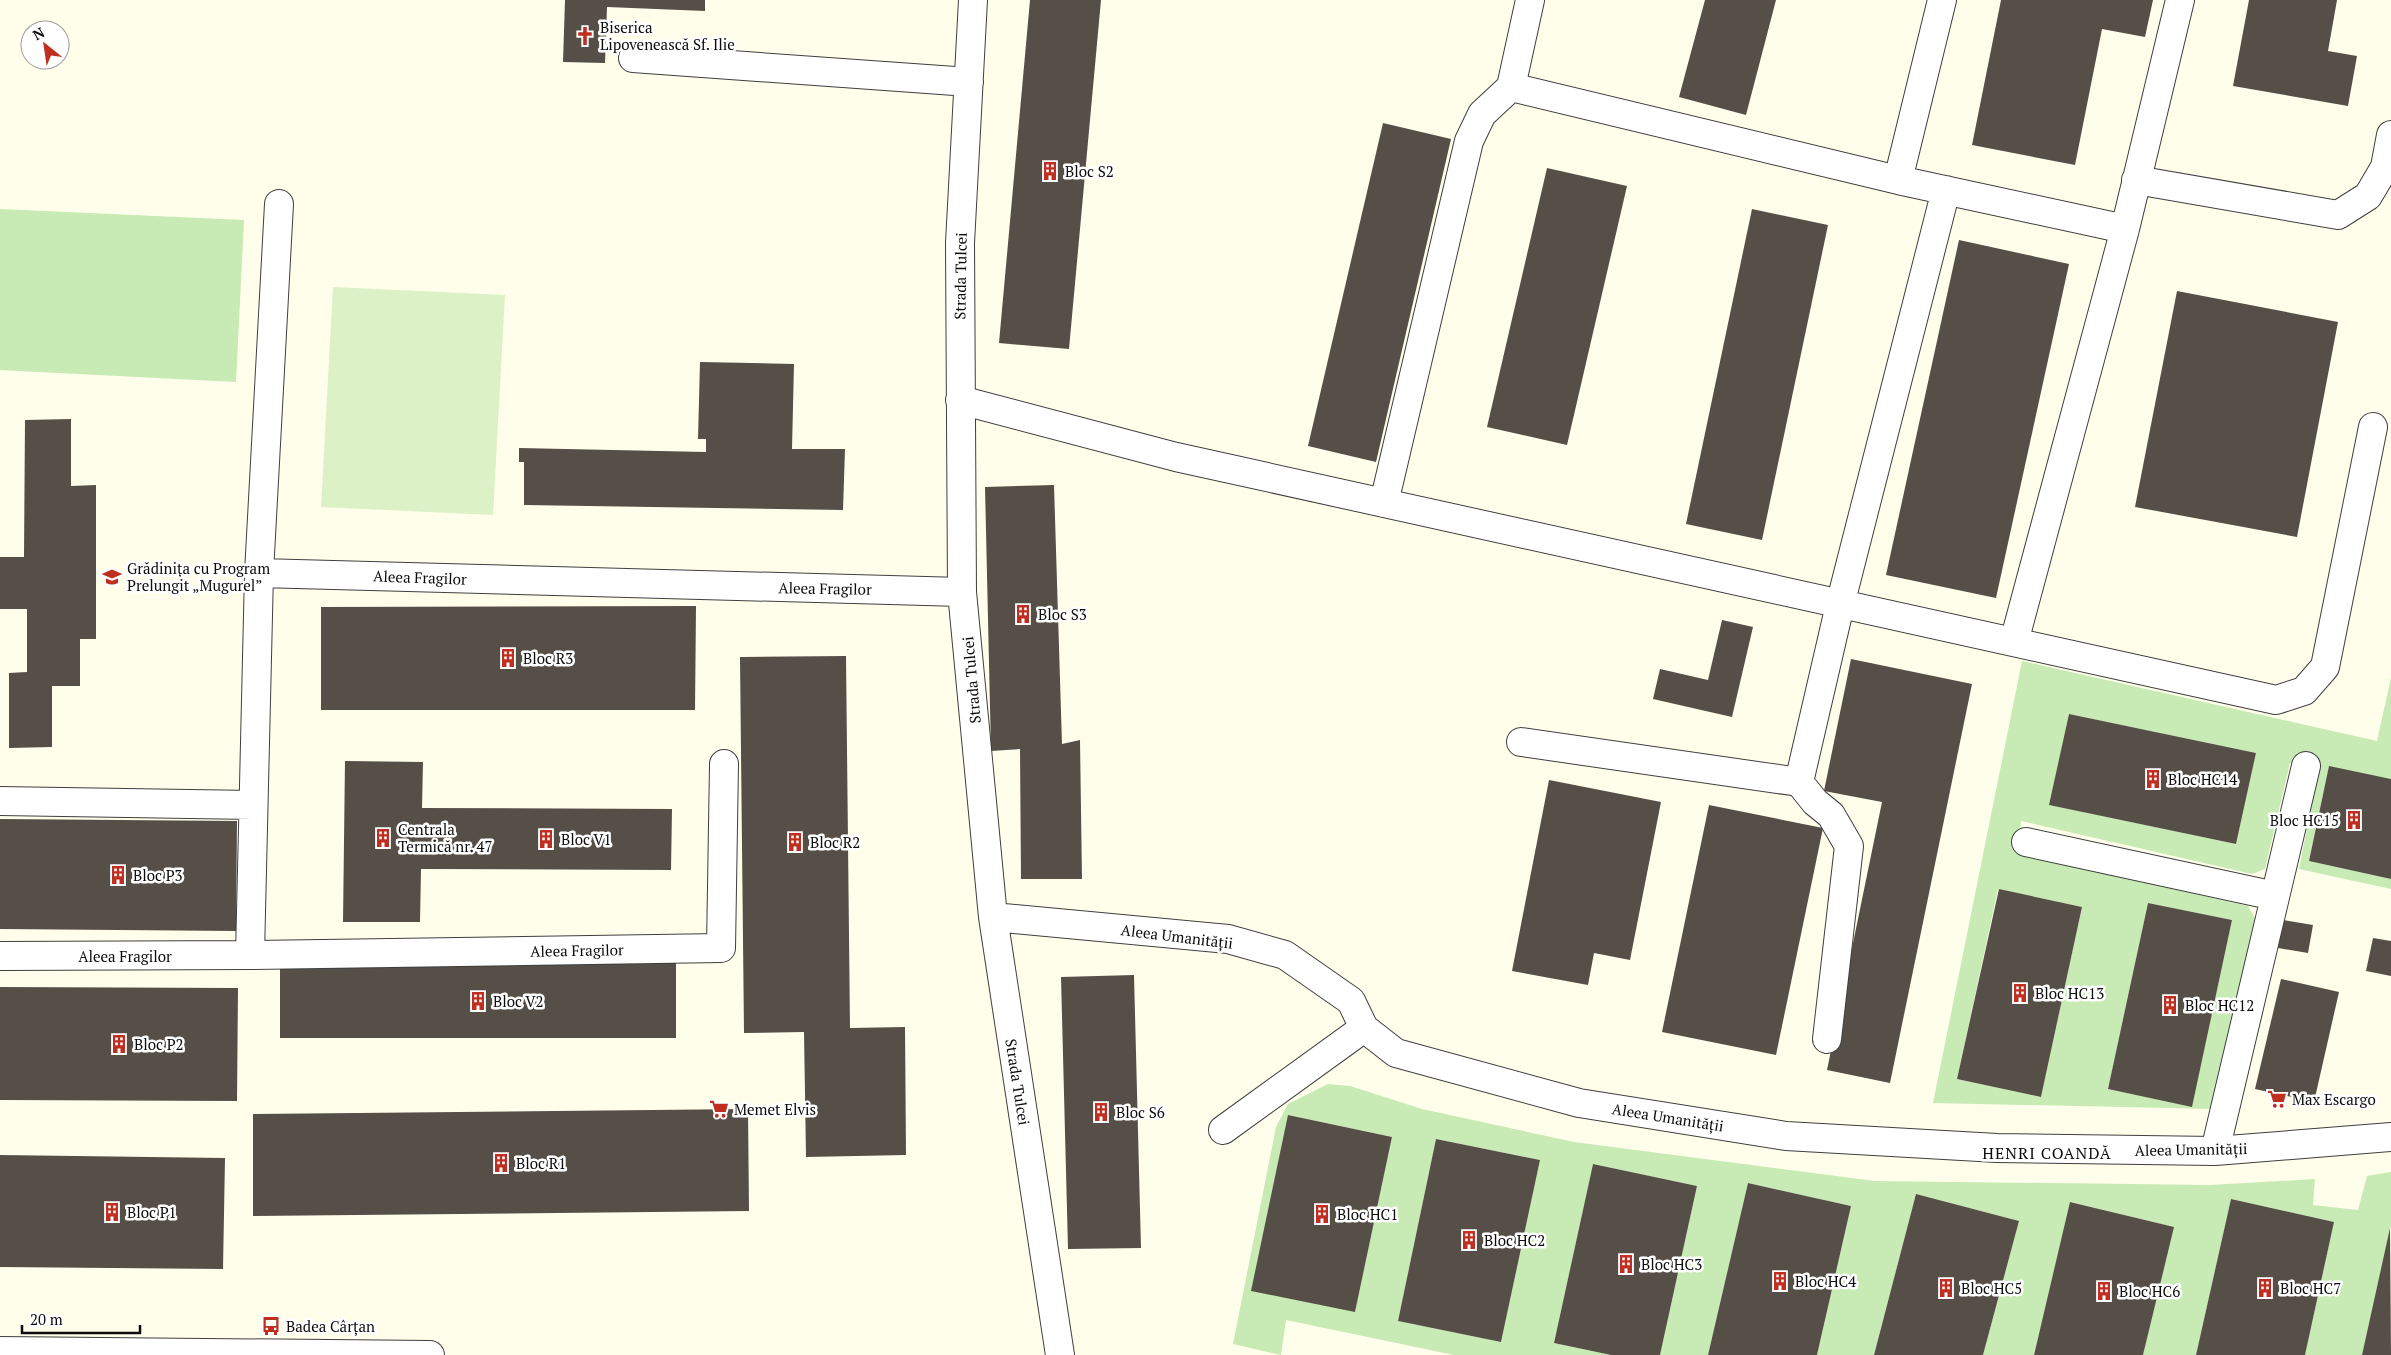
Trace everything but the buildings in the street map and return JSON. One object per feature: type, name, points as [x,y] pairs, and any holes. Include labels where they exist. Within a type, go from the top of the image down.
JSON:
[{"type":"street","name":"Strada Tulcei","points":[[973,0],[960,243],[962,592],[993,917],[1060,1355]]},
{"type":"street","points":[[1384,503],[1469,141],[1482,114],[1512,87],[1530,0]]},
{"type":"street","points":[[1898,180],[1942,0]]},
{"type":"street","points":[[2014,642],[2125,229],[2180,0]]},
{"type":"street","points":[[632,58],[968,82]]},
{"type":"street","points":[[1512,87],[1898,180],[2125,229]]},
{"type":"street","points":[[2136,180],[2338,215],[2368,196],[2385,167],[2391,135]]},
{"type":"street","points":[[1799,782],[1840,605],[1946,190]]},
{"type":"street","points":[[250,955],[259,573],[279,204]]},
{"type":"street","points":[[960,400],[1176,457],[2276,700],[2304,691],[2325,667],[2373,427]]},
{"type":"street","name":"Aleea Fragilor","points":[[259,573],[962,592]]},
{"type":"street","points":[[1521,742],[1799,782],[1815,802],[1831,815],[1849,846],[1826,1039]]},
{"type":"street","name":"Aleea Fragilor","points":[[0,956],[250,955],[721,948],[724,764]]},
{"type":"street","points":[[2215,1151],[2306,766]]},
{"type":"street","points":[[0,801],[253,805]]},
{"type":"street","points":[[2026,842],[2275,896]]},
{"type":"street","name":"Aleea Umanității","points":[[993,917],[1228,939],[1285,955],[1351,1001],[1364,1028],[1396,1053],[1580,1103],[1786,1136],[1997,1148],[2215,1151],[2391,1137]]},
{"type":"street","points":[[1224,1130],[1364,1028]]},
{"type":"street","points":[[0,1351],[430,1355]]},
{"type":"green space","points":[[0,209],[244,220],[236,382],[0,370]]},
{"type":"green space","points":[[333,287],[505,295],[493,515],[321,507]]},
{"type":"green space","points":[[2022,661],[2377,741],[2391,678],[2391,779],[2329,767],[2309,861],[2391,879],[2391,889],[2299,869],[2319,767],[2290,763],[2265,869],[2252,874],[2021,821],[2018,854],[2248,906],[2255,918],[2213,1109],[1933,1103]],"holes":[[[2069,714],[2256,753],[2236,844],[2050,805]],[[1998,889],[2082,907],[2041,1097],[1957,1079]],[[2148,903],[2232,920],[2192,1106],[2108,1089]]]},
{"type":"green space","points":[[1328,1084],[1350,1086],[1422,1109],[1574,1142],[1875,1181],[2210,1185],[2315,1179],[2313,1205],[2358,1210],[2367,1176],[2391,1172],[2391,1225],[2362,1355],[2305,1355],[2334,1222],[2231,1199],[2196,1355],[2143,1355],[2173,1227],[2071,1202],[2034,1355],[1983,1355],[2019,1221],[1916,1194],[1874,1355],[1817,1355],[1851,1206],[1748,1183],[1708,1355],[1660,1355],[1697,1186],[1593,1164],[1554,1343],[1611,1355],[1454,1355],[1286,1320],[1281,1355],[1233,1344],[1276,1127],[1288,1104]],"holes":[[[1288,1115],[1392,1137],[1355,1312]],[[1436,1139],[1540,1160],[1501,1342],[1398,1321]]]},
{"type":"place","name":"Biserica Lipovenească Sf. Ilie","points":[[585,36]]},
{"type":"place","name":"Bloc S2","points":[[1050,171]]},
{"type":"place","name":"Grădinița cu Program Prelungit „Mugurel”","points":[[112,577]]},
{"type":"place","name":"Bloc S3","points":[[1023,614]]},
{"type":"place","name":"Bloc R3","points":[[508,658]]},
{"type":"place","name":"Bloc HC14","points":[[2153,779]]},
{"type":"place","name":"Bloc HC15","points":[[2354,820]]},
{"type":"place","name":"Centrala Termică nr. 47","points":[[383,838]]},
{"type":"place","name":"Bloc V1","points":[[546,839]]},
{"type":"place","name":"Bloc R2","points":[[795,842]]},
{"type":"place","name":"Bloc P3","points":[[118,875]]},
{"type":"place","name":"Bloc HC13","points":[[2020,993]]},
{"type":"place","name":"Bloc V2","points":[[478,1001]]},
{"type":"place","name":"Bloc HC12","points":[[2170,1005]]},
{"type":"place","name":"Bloc P2","points":[[119,1044]]},
{"type":"place","name":"Max Escargo","points":[[2277,1099]]},
{"type":"place","name":"Memet Elvis","points":[[719,1109]]},
{"type":"place","name":"Bloc S6","points":[[1101,1112]]},
{"type":"place","name":"Bloc R1","points":[[501,1163]]},
{"type":"place","name":"Bloc P1","points":[[112,1212]]},
{"type":"place","name":"Bloc HC1","points":[[1322,1214]]},
{"type":"place","name":"Bloc HC2","points":[[1469,1240]]},
{"type":"place","name":"Bloc HC3","points":[[1626,1264]]},
{"type":"place","name":"Bloc HC4","points":[[1780,1281]]},
{"type":"place","name":"Bloc HC5","points":[[1946,1288]]},
{"type":"place","name":"Bloc HC7","points":[[2265,1288]]},
{"type":"place","name":"Bloc HC6","points":[[2104,1291]]},
{"type":"place","name":"Badea Cârțan","points":[[271,1326]]},
{"type":"district","name":"HENRI COANDĂ","points":[[2047,1153]]}]
